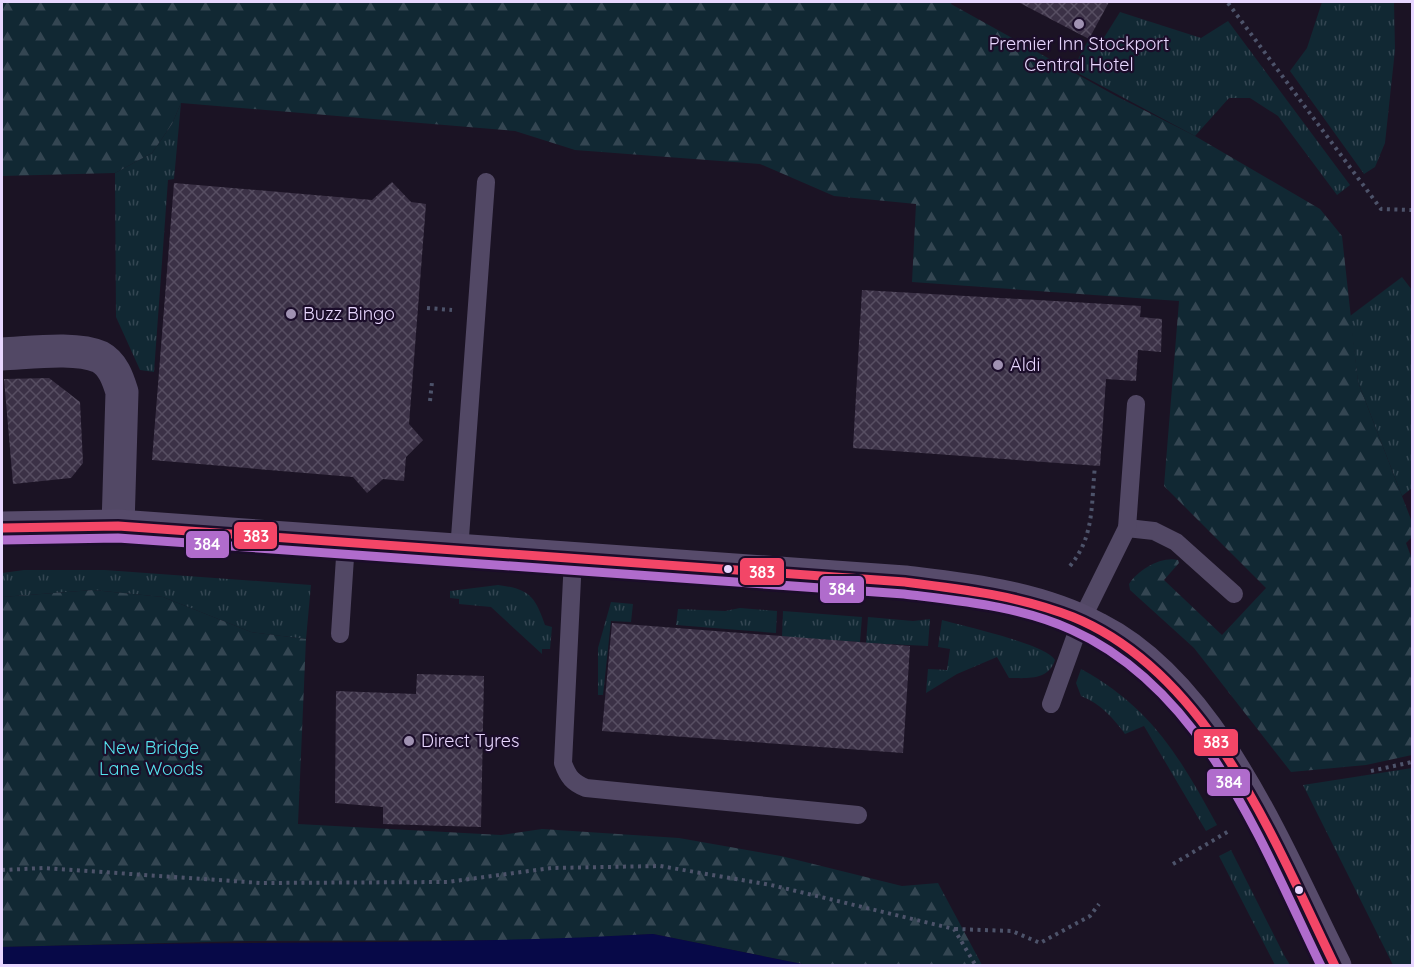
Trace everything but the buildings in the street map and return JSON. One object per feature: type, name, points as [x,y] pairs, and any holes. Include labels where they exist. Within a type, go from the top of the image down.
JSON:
[{"type":"street","points":[[2,354],[84,352],[102,358],[116,374],[122,392],[118,526]]},
{"type":"street","points":[[2,528],[118,526],[916,583],[1021,599],[1100,629],[1146,660],[1177,690],[1206,726],[1285,864],[1335,966]]},
{"type":"lane","points":[[459,551],[486,182]]},
{"type":"lane","points":[[1050,704],[1081,621],[1127,528],[1136,404]]},
{"type":"lane","points":[[1127,528],[1154,531],[1176,542],[1234,594]]},
{"type":"lane","points":[[340,634],[346,542]]},
{"type":"lane","points":[[573,558],[563,763],[567,776],[574,783],[586,788],[858,815]]},
{"type":"path","points":[[1228,3],[1381,210],[1413,210]]},
{"type":"path","points":[[427,308],[453,310]]},
{"type":"path","points":[[430,401],[432,382]]},
{"type":"path","points":[[1070,566],[1088,539],[1095,466]]},
{"type":"path","points":[[1371,771],[1413,762]]},
{"type":"path","points":[[1226,821],[1235,839]]},
{"type":"path","points":[[1173,864],[1231,830]]},
{"type":"path","points":[[2,870],[44,868],[261,883],[447,882],[551,868],[660,866],[771,885],[954,929],[1012,932],[1040,943],[1090,916],[1099,903]]},
{"type":"path","points":[[954,929],[976,966]]},
{"type":"green space","points":[[2,2],[952,2],[951,4],[1116,96],[1195,136],[1320,209],[1342,236],[1358,382],[1412,522],[1412,537],[1406,543],[1412,559],[1412,755],[1366,765],[1291,772],[1194,648],[1130,590],[1129,584],[1133,579],[1150,565],[1164,560],[1178,560],[1179,563],[1164,580],[1222,635],[1266,588],[1164,486],[1179,301],[912,282],[916,204],[834,196],[760,164],[575,150],[515,131],[181,103],[172,124],[152,153],[115,173],[2,176]]},
{"type":"green space","points":[[1322,2],[1394,2],[1395,50],[1385,143],[1375,167],[1364,174],[1290,71],[1307,48]]},
{"type":"green space","points":[[1120,12],[1201,38],[1228,21],[1350,185],[1337,195],[1278,116],[1250,98],[1229,98],[1195,136],[1072,70],[1089,39],[1100,44]]},
{"type":"green space","points":[[181,103],[174,179],[168,180],[154,372],[140,370],[116,317],[115,173],[152,153],[172,124]]},
{"type":"green space","points":[[1402,277],[1412,290],[1412,488],[1402,496],[1358,382],[1350,316]]},
{"type":"green space","points":[[24,570],[105,570],[311,585],[306,639],[251,632],[163,597],[93,590],[2,597],[2,573]]},
{"type":"green space","points":[[498,585],[524,592],[534,601],[545,625],[552,627],[550,649],[542,649],[542,654],[491,607],[459,604],[459,599],[450,598],[450,591]]},
{"type":"green space","name":"New Bridge Lane Woods","points":[[93,590],[163,597],[251,632],[306,639],[298,824],[501,835],[542,829],[679,838],[781,856],[902,886],[938,883],[982,965],[807,965],[653,934],[550,940],[247,941],[2,947],[2,597]]},
{"type":"green space","points":[[611,602],[633,604],[631,622],[611,621],[603,695],[598,695],[598,648]]},
{"type":"green space","points":[[740,608],[777,611],[776,633],[676,625],[678,609],[725,611]]},
{"type":"green space","points":[[783,611],[862,617],[860,642],[782,637]]},
{"type":"green space","points":[[868,617],[913,621],[930,619],[928,646],[866,643]]},
{"type":"green space","points":[[942,620],[1021,642],[1048,654],[1055,660],[1052,667],[1042,675],[1030,678],[1009,678],[997,657],[957,674],[926,693],[928,669],[947,670],[950,649],[938,647]]},
{"type":"green space","points":[[1081,669],[1127,700],[1145,717],[1190,777],[1217,825],[1206,831],[1144,726],[1125,734],[1106,712],[1081,696],[1076,683]]},
{"type":"green space","points":[[1412,768],[1412,965],[1393,965],[1303,785]]},
{"type":"green space","points":[[1231,850],[1290,965],[1275,965],[1219,856]]},
{"type":"shaded area","points":[[653,934],[807,965],[2,965],[2,947],[409,942]]},
{"type":"transit line","name":"383","points":[[2,528],[118,526],[905,582],[990,594],[1053,610],[1073,617],[1121,643],[1163,678],[1200,720],[1233,766],[1262,816],[1335,966]]},
{"type":"transit line","name":"384","points":[[2,540],[118,538],[904,594],[990,606],[1032,615],[1072,630],[1118,656],[1158,690],[1193,730],[1224,774],[1251,822],[1321,966]]},
{"type":"place","name":"Premier Inn Stockport Central Hotel","points":[[1079,24]]},
{"type":"place","name":"Buzz Bingo","points":[[291,314]]},
{"type":"place","name":"Aldi","points":[[998,365]]},
{"type":"place","name":"Direct Tyres","points":[[409,741]]}]
